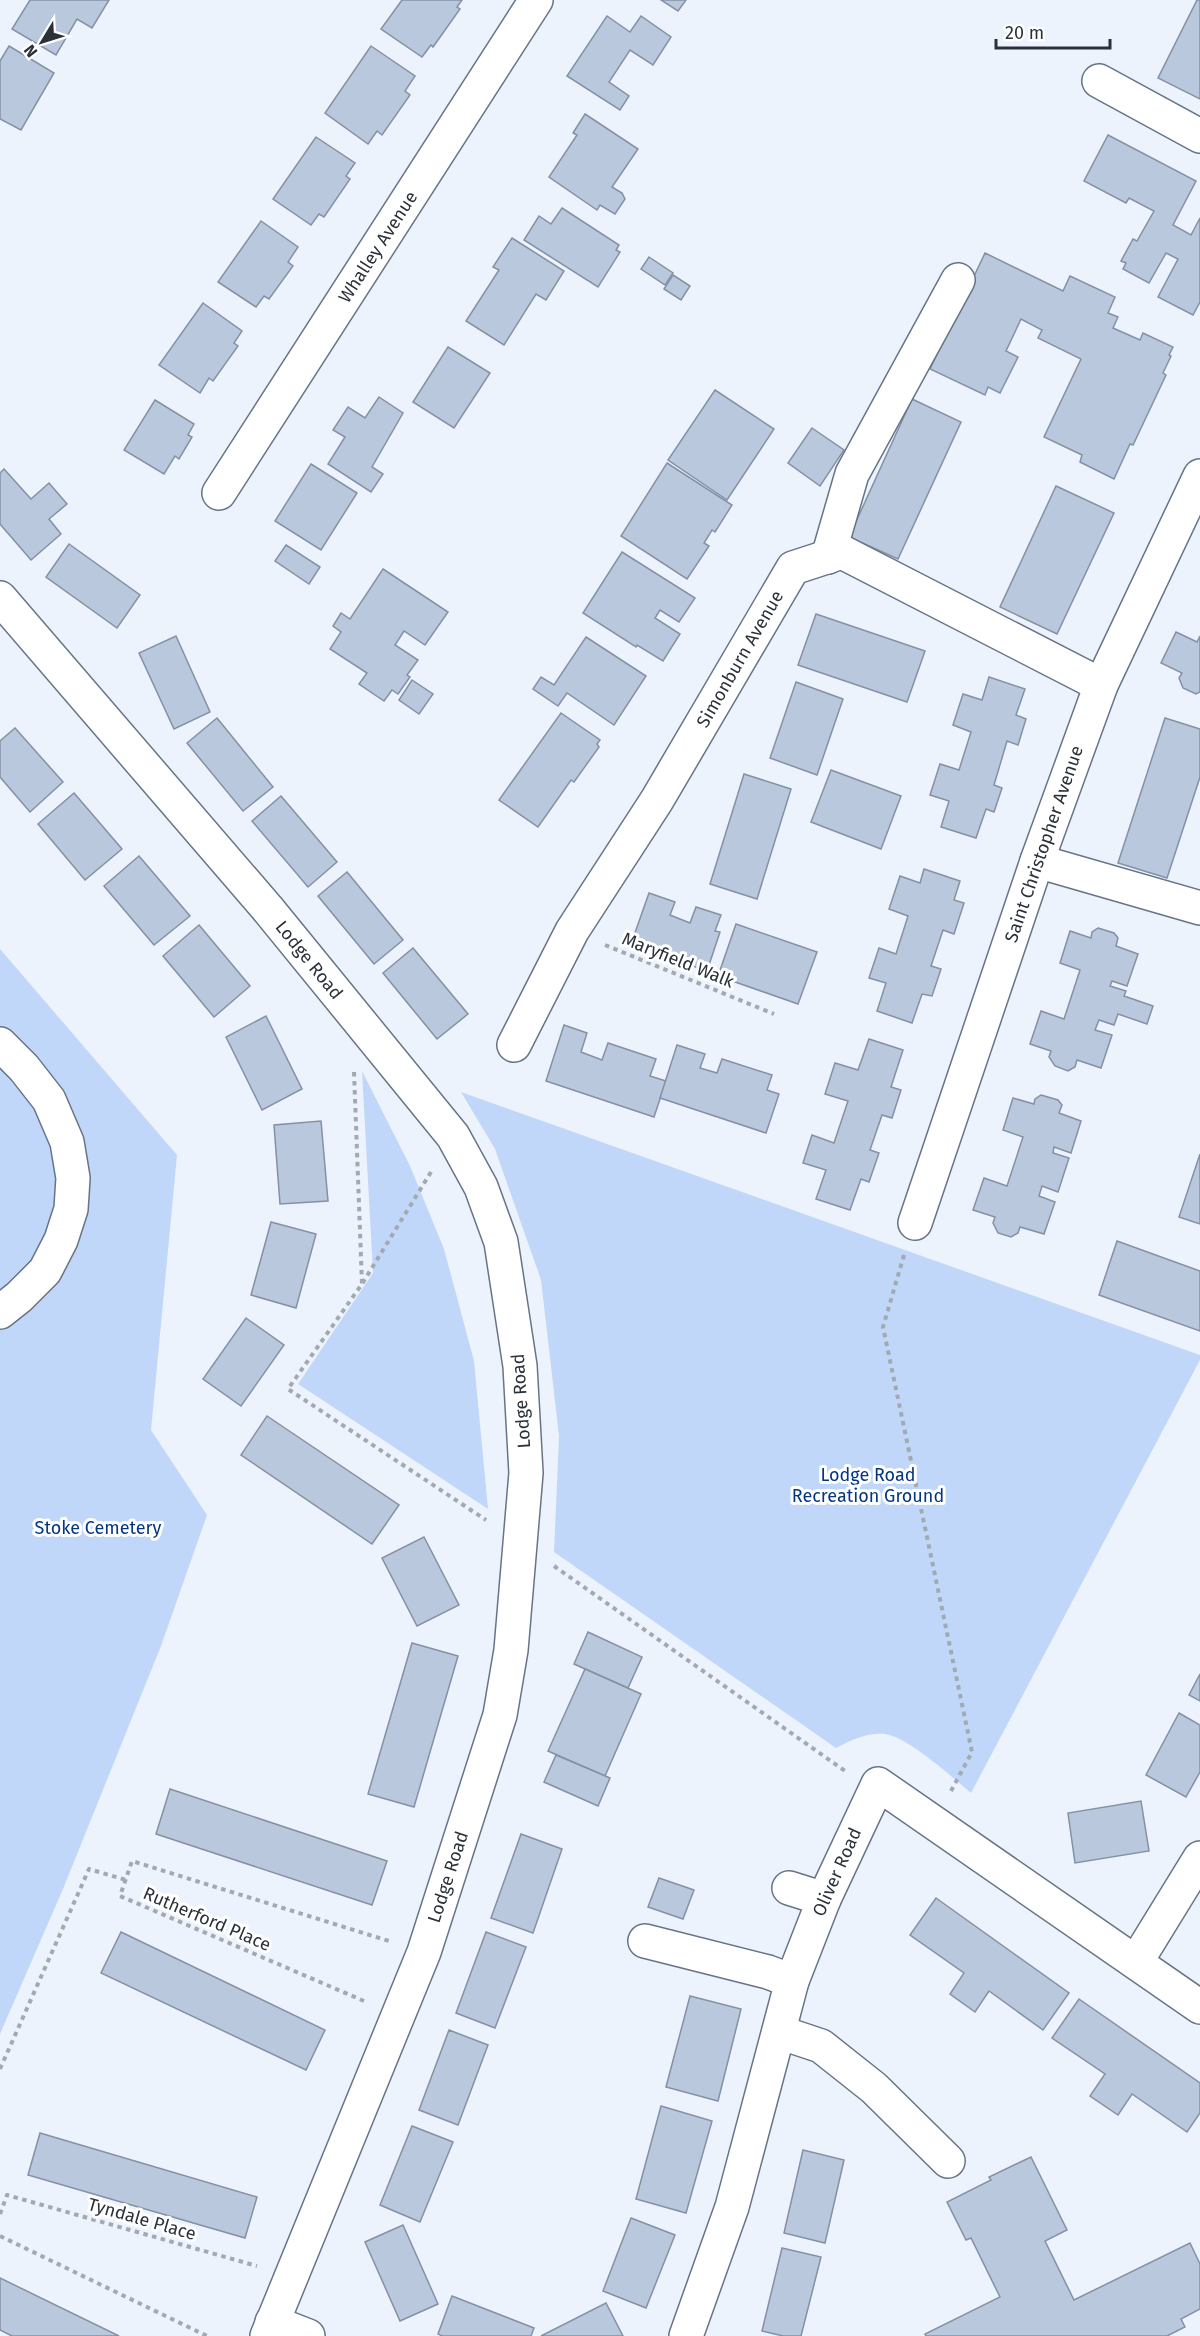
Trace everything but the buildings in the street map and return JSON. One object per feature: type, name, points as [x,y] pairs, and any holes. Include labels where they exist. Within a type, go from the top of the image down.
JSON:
[{"type":"street","name":"Whalley Avenue","points":[[219,493],[536,0]]},
{"type":"street","points":[[1099,81],[1200,136]]},
{"type":"street","points":[[828,557],[852,474],[958,280]]},
{"type":"street","name":"Saint Christopher Avenue","points":[[915,1223],[1037,861],[1101,685],[1200,476]]},
{"type":"street","name":"Simonburn Avenue","points":[[514,1045],[572,931],[657,800],[793,568],[842,552],[1101,685]]},
{"type":"street","name":"Lodge Road","points":[[0,598],[267,908],[453,1136],[481,1188],[501,1242],[520,1366],[526,1473],[511,1650],[500,1715],[424,1952],[269,2329]]},
{"type":"street","points":[[1037,861],[1200,908]]},
{"type":"street","points":[[0,1044],[24,1068],[49,1100],[67,1142],[74,1178],[71,1209],[61,1240],[45,1271],[0,1312]]},
{"type":"street","points":[[873,1791],[878,1784],[1200,2007]]},
{"type":"street","name":"Oliver Road","points":[[686,2336],[732,2207],[792,1981],[824,1899],[873,1791]]},
{"type":"street","points":[[1136,1962],[1200,1858]]},
{"type":"street","points":[[789,1888],[824,1899]]},
{"type":"street","points":[[645,1941],[768,1972],[792,1981]]},
{"type":"street","points":[[779,2032],[821,2046],[874,2088],[948,2161]]},
{"type":"street","points":[[269,2329],[308,2336]]},
{"type":"path","name":"Maryfield Walk","points":[[572,931],[774,1014]]},
{"type":"path","points":[[360,1023],[353,1068],[362,1284]]},
{"type":"path","points":[[453,1136],[362,1284],[288,1389],[520,1542],[873,1791]]},
{"type":"path","points":[[915,1223],[883,1327],[972,1752],[958,1782],[930,1821]]},
{"type":"path","name":"Rutherford Place","points":[[399,2016],[120,1896],[132,1861],[424,1952]]},
{"type":"path","points":[[0,2069],[89,1869],[126,1880]]},
{"type":"path","name":"Tyndale Place","points":[[0,2214],[7,2195],[290,2275]]},
{"type":"path","points":[[0,2236],[207,2336]]},
{"type":"green space","name":"Stoke Cemetery","points":[[0,949],[177,1155],[151,1430],[207,1515],[161,1646],[63,1889],[0,2034]]},
{"type":"green space","points":[[362,1071],[410,1166],[444,1249],[474,1361],[488,1509],[298,1384],[373,1273]]},
{"type":"green space","name":"Lodge Road Recreation Ground","points":[[461,1092],[1200,1355],[1200,1360],[971,1793],[930,1759],[895,1737],[885,1734],[866,1735],[836,1748],[554,1552],[559,1436],[541,1280],[495,1149]]}]
